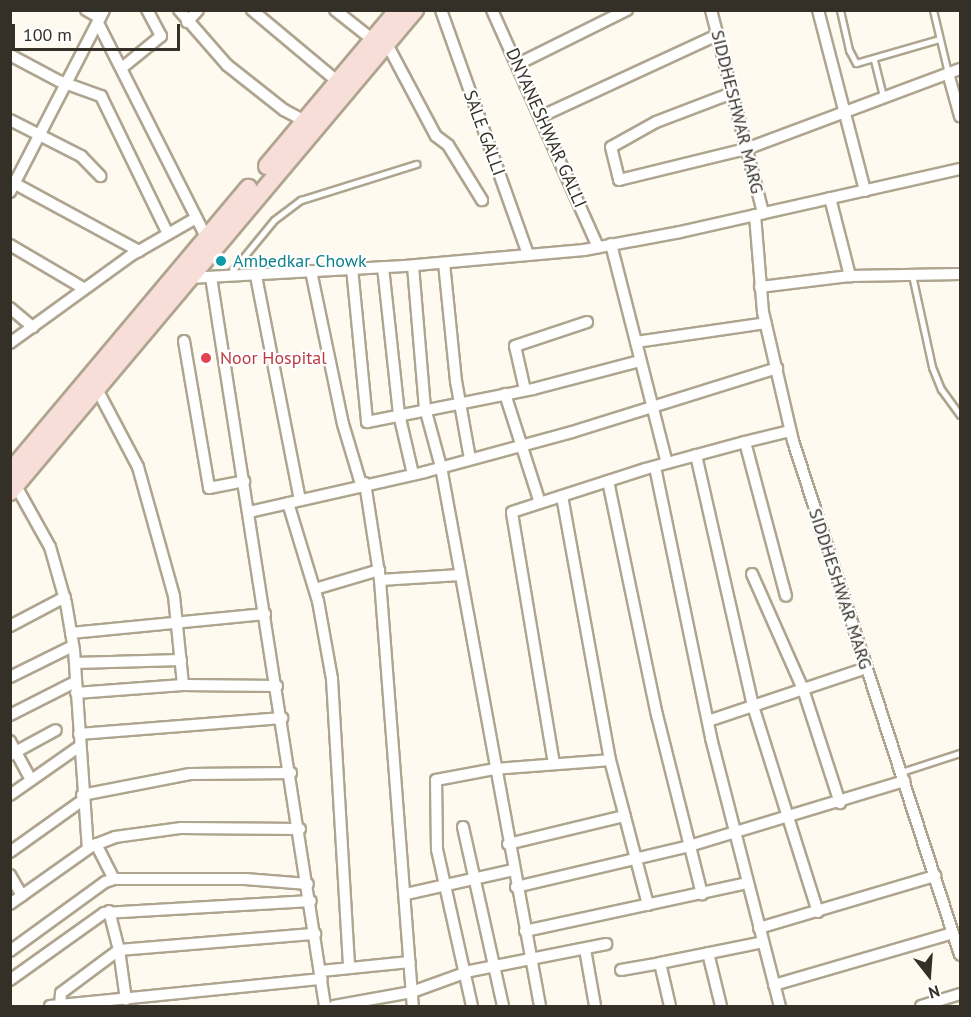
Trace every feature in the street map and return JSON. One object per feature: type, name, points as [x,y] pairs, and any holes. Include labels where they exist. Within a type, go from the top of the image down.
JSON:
[{"type":"main road","points":[[12,483],[98,391],[380,42],[398,10]]},
{"type":"main road","points":[[12,483],[206,237],[338,82],[416,10]]},
{"type":"street","points":[[86,10],[101,17],[206,237]]},
{"type":"street","points":[[123,67],[162,36],[147,10]]},
{"type":"street","points":[[179,10],[187,22],[257,90],[305,121]]},
{"type":"street","points":[[187,22],[198,10]]},
{"type":"street","points":[[252,10],[338,82]]},
{"type":"street","points":[[335,10],[380,42],[436,136],[448,145],[482,200]]},
{"type":"street","name":"SALE GALLI","points":[[441,10],[528,255]]},
{"type":"street","name":"DNYANESHWAR GALLI","points":[[492,10],[542,116],[598,247]]},
{"type":"street","points":[[518,64],[627,10]]},
{"type":"street","name":"SIDDHESHWAR MARG","points":[[711,10],[746,148],[759,214],[760,287],[790,430],[960,955]]},
{"type":"street","points":[[818,10],[865,191]]},
{"type":"street","points":[[101,17],[12,186],[139,251]]},
{"type":"street","points":[[542,116],[717,35]]},
{"type":"street","points":[[10,55],[67,83],[101,96],[108,103],[168,234]]},
{"type":"street","points":[[732,93],[656,122],[611,147],[610,155],[619,180],[746,148],[960,69]]},
{"type":"street","points":[[948,73],[960,116]]},
{"type":"street","points":[[10,120],[81,156],[100,176]]},
{"type":"street","points":[[189,278],[413,266],[598,247],[960,169]]},
{"type":"street","points":[[830,198],[850,276]]},
{"type":"street","points":[[10,343],[83,288],[139,251],[196,218]]},
{"type":"street","points":[[611,244],[667,463]]},
{"type":"street","points":[[10,245],[83,288]]},
{"type":"street","points":[[444,263],[460,402],[470,459]]},
{"type":"street","points":[[413,266],[425,408],[441,467],[494,769],[540,1006]]},
{"type":"street","points":[[383,267],[399,414],[413,474]]},
{"type":"street","points":[[352,268],[367,422],[425,408],[525,390],[640,361]]},
{"type":"street","points":[[311,271],[343,424],[363,484],[379,575],[406,894],[413,1006]]},
{"type":"street","points":[[760,287],[850,276],[960,274]]},
{"type":"street","points":[[256,276],[294,501],[315,589],[332,679],[349,968]]},
{"type":"street","points":[[211,277],[300,829],[325,1006]]},
{"type":"street","points":[[10,308],[33,327]]},
{"type":"street","points":[[525,390],[515,346],[587,322]]},
{"type":"street","points":[[636,342],[766,323]]},
{"type":"street","points":[[184,341],[209,488],[244,481]]},
{"type":"street","points":[[249,512],[413,474],[520,446],[777,368]]},
{"type":"street","points":[[98,391],[138,467],[179,620],[183,685]]},
{"type":"street","points":[[505,394],[540,503]]},
{"type":"street","points":[[554,764],[510,518],[512,512],[655,466],[790,430]]},
{"type":"street","points":[[745,442],[786,596]]},
{"type":"street","points":[[696,455],[753,706],[818,912]]},
{"type":"street","points":[[655,466],[708,721],[747,883],[780,1006]]},
{"type":"street","points":[[608,481],[689,846],[702,894]]},
{"type":"street","points":[[12,483],[50,547],[64,597],[75,663],[82,797],[92,846],[114,879]]},
{"type":"street","points":[[562,496],[610,760],[648,905]]},
{"type":"street","points":[[752,574],[803,689],[840,802]]},
{"type":"street","points":[[315,589],[379,575],[460,575]]},
{"type":"street","points":[[10,626],[64,597]]},
{"type":"street","points":[[71,633],[179,620],[265,614]]},
{"type":"street","points":[[10,677],[73,646]]},
{"type":"street","points":[[75,663],[182,660]]},
{"type":"street","points":[[708,721],[866,668]]},
{"type":"street","points":[[10,715],[76,688],[183,685],[277,686]]},
{"type":"street","points":[[79,734],[282,718]]},
{"type":"street","points":[[13,753],[56,730]]},
{"type":"street","points":[[10,741],[13,753],[31,780]]},
{"type":"street","points":[[10,795],[80,746]]},
{"type":"street","points":[[472,1006],[443,886],[433,785],[441,777],[494,769],[610,760]]},
{"type":"street","points":[[10,852],[82,797],[190,774],[291,773]]},
{"type":"street","points":[[516,886],[689,846],[788,819],[840,802],[902,776]]},
{"type":"street","points":[[508,844],[625,816]]},
{"type":"street","points":[[463,827],[496,966],[502,1006]]},
{"type":"street","points":[[10,904],[92,846],[114,837],[181,828],[300,829]]},
{"type":"street","points":[[406,894],[513,870]]},
{"type":"street","points":[[10,875],[22,896]]},
{"type":"street","points":[[759,928],[935,876]]},
{"type":"street","points":[[10,951],[105,882],[114,879],[234,878],[308,884]]},
{"type":"street","points":[[525,931],[747,883]]},
{"type":"street","points":[[10,980],[109,911],[310,901]]},
{"type":"street","points":[[109,911],[119,950],[126,1000]]},
{"type":"street","points":[[774,985],[953,933]]},
{"type":"street","points":[[315,934],[119,950],[61,993],[55,1006],[126,1000],[157,1001],[321,975],[349,968],[410,962]]},
{"type":"street","points":[[621,970],[763,942]]},
{"type":"street","points":[[334,1006],[412,992],[465,972],[606,944]]},
{"type":"street","points":[[585,948],[595,1006]]},
{"type":"street","points":[[708,953],[721,1006]]},
{"type":"street","points":[[660,963],[670,1006]]},
{"type":"street","points":[[921,1006],[960,994]]},
{"type":"lane","points":[[840,10],[852,58],[862,64],[939,39]]},
{"type":"lane","points":[[933,10],[948,73]]},
{"type":"lane","points":[[874,60],[883,96]]},
{"type":"lane","points":[[228,277],[274,220],[301,200],[416,164]]},
{"type":"lane","points":[[912,275],[932,367],[940,388],[960,415]]},
{"type":"lane","points":[[902,776],[960,753]]},
{"type":"place","name":"Ambedkar Chowk","points":[[221,261]]},
{"type":"place","name":"Noor Hospital","points":[[206,358]]}]
